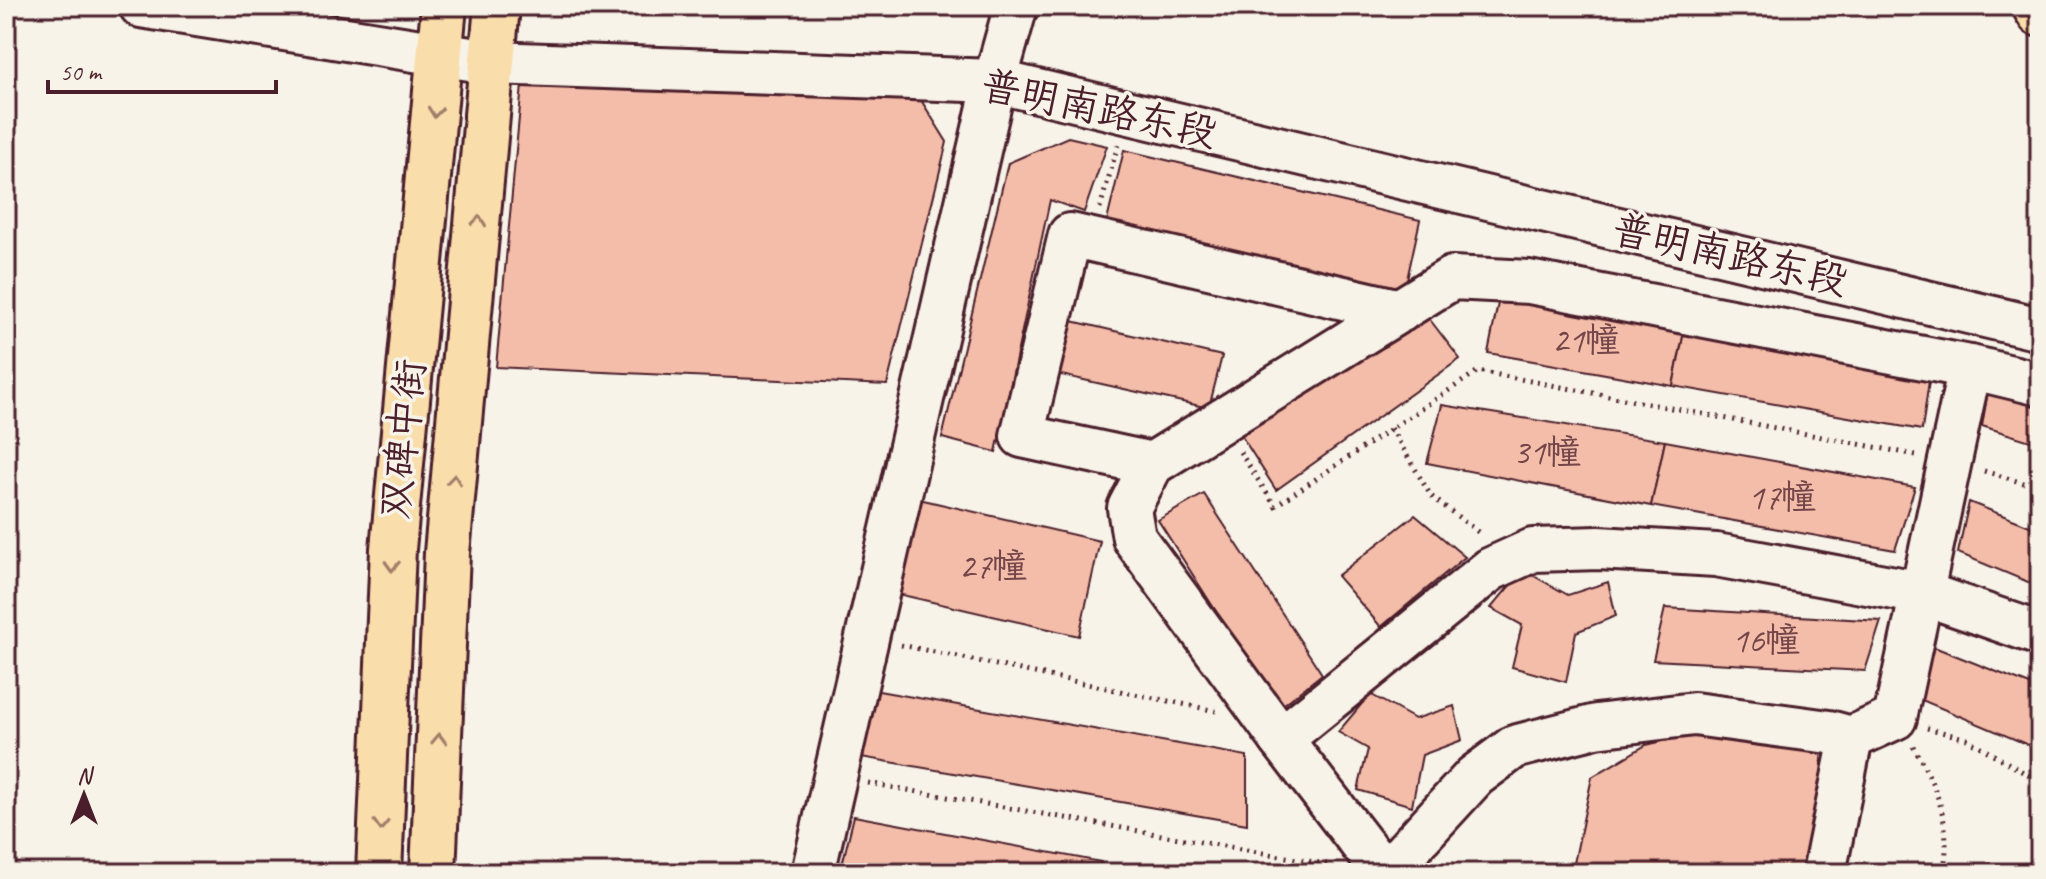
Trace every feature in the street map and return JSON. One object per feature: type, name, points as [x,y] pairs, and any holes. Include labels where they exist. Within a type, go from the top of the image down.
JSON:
[{"type":"main road","name":"双碑中街","points":[[379,873],[393,549],[444,6]]},
{"type":"main road","name":"双碑中街","points":[[433,873],[447,553],[495,63],[497,6]]},
{"type":"main road","points":[[2035,6],[2040,14]]},
{"type":"street","name":"普明南路东段","points":[[141,6],[495,63],[995,81],[2040,329]]},
{"type":"street","points":[[813,873],[995,81],[1016,6]]},
{"type":"street","points":[[1152,464],[1022,436],[1070,235],[1400,311]]},
{"type":"street","points":[[1970,367],[1895,718],[1851,738],[1829,732],[1694,714],[1596,726],[1514,747],[1475,776],[1385,873],[1274,730],[1134,538],[1129,508],[1152,464],[1452,278],[1529,282],[1970,367],[2040,384]]},
{"type":"street","points":[[1274,730],[1491,569],[1533,550],[1599,548],[1716,555],[1922,593],[2040,634]]},
{"type":"street","points":[[1824,873],[1851,738]]},
{"type":"path","points":[[1090,240],[1128,113]]},
{"type":"path","points":[[1220,422],[1275,506],[1478,371],[1950,461],[2040,488]]},
{"type":"path","points":[[1391,428],[1431,496],[1514,559]]},
{"type":"path","points":[[889,643],[1274,730]]},
{"type":"path","points":[[1895,718],[1967,739],[2040,782]]},
{"type":"path","points":[[1895,718],[1929,773],[1946,822],[1943,873]]},
{"type":"path","points":[[835,777],[1333,865]]},
{"type":"building","points":[[522,85],[916,92],[947,142],[887,385],[496,367]]},
{"type":"building","points":[[1068,137],[1107,146],[1084,212],[1050,200],[996,452],[942,438],[1008,163]]},
{"type":"building","points":[[1124,150],[1420,220],[1404,293],[1107,221]]},
{"type":"building","points":[[1500,293],[1685,327],[1673,386],[1488,353]]},
{"type":"building","points":[[1421,308],[1460,359],[1276,490],[1237,429]]},
{"type":"building","points":[[1059,318],[1222,356],[1209,408],[1048,372]]},
{"type":"building","points":[[1685,327],[1930,374],[1922,430],[1673,386]]},
{"type":"building","points":[[1989,385],[2040,402],[2040,444],[1982,426]]},
{"type":"building","points":[[1442,405],[1665,441],[1651,506],[1427,463]]},
{"type":"building","points":[[1665,441],[1915,487],[1895,550],[1651,506]]},
{"type":"building","points":[[1204,494],[1322,674],[1278,709],[1158,520]]},
{"type":"building","points":[[906,496],[1100,541],[1079,636],[885,591]]},
{"type":"building","points":[[1969,502],[2040,530],[2040,587],[1958,553]]},
{"type":"building","points":[[1415,515],[1465,557],[1381,627],[1337,576]]},
{"type":"building","points":[[1523,570],[1568,595],[1608,582],[1616,616],[1576,632],[1566,682],[1512,667],[1522,625],[1491,608]]},
{"type":"building","points":[[1665,608],[1881,621],[1865,671],[1653,660]]},
{"type":"building","points":[[1934,647],[2040,689],[2040,750],[1917,698]]},
{"type":"building","points":[[873,690],[1247,756],[1247,824],[861,757]]},
{"type":"building","points":[[1370,694],[1415,719],[1454,706],[1462,740],[1422,755],[1412,806],[1358,790],[1368,749],[1338,732]]},
{"type":"building","points":[[1703,732],[1821,748],[1822,772],[1804,873],[1572,873],[1592,777],[1646,745]]},
{"type":"building","points":[[854,816],[1101,862],[1098,873],[840,873]]}]
